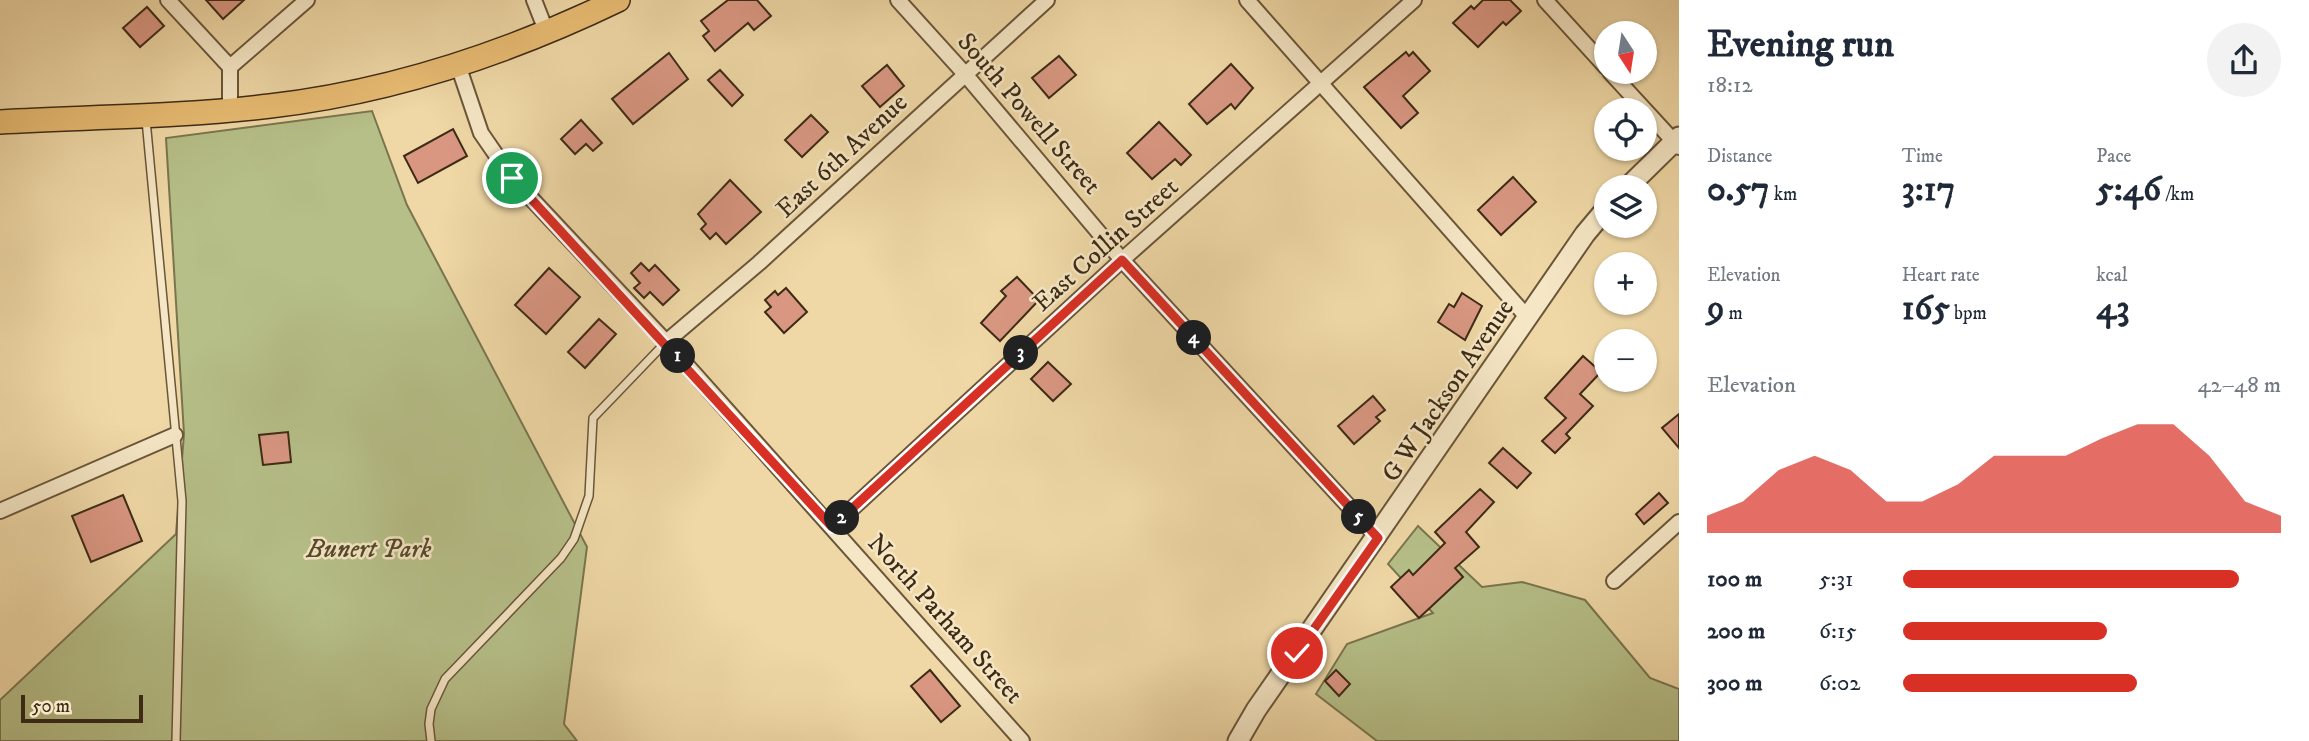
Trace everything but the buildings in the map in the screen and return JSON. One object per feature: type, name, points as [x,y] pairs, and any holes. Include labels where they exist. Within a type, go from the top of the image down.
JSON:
[{"type":"main road","points":[[0,122],[230,111],[328,97],[458,65],[547,33],[618,0]]},
{"type":"street","points":[[168,0],[230,67],[230,111]]},
{"type":"street","points":[[230,67],[307,0]]},
{"type":"street","points":[[534,0],[547,33]]},
{"type":"street","name":"South Powell Street","points":[[898,0],[965,74],[1122,260],[1378,538]]},
{"type":"street","name":"East 6th Avenue","points":[[666,342],[759,263],[1047,0]]},
{"type":"street","points":[[1247,0],[1528,318]]},
{"type":"street","name":"East Collin Street","points":[[832,527],[1122,260],[1414,0]]},
{"type":"street","points":[[1545,0],[1594,54]]},
{"type":"street","name":"North Parham Street","points":[[458,65],[481,133],[494,154],[1023,741]]},
{"type":"street","points":[[1621,84],[1677,142],[1641,175]]},
{"type":"street","name":"G W Jackson Avenue","points":[[1238,741],[1256,710],[1594,223]]},
{"type":"street","points":[[0,511],[175,435]]},
{"type":"street","points":[[1614,581],[1679,522]]},
{"type":"lane","points":[[146,115],[182,501],[176,741]]},
{"type":"lane","points":[[431,741],[431,709],[445,679],[561,558],[574,539],[589,496],[593,418],[666,342]]},
{"type":"green space","name":"Bunert Park","points":[[372,111],[407,205],[587,547],[564,724],[577,741],[0,741],[0,700],[176,534],[184,434],[166,138]]},
{"type":"green space","points":[[1418,526],[1482,587],[1522,582],[1585,600],[1650,678],[1679,689],[1679,741],[1377,741],[1316,694],[1347,644],[1433,613],[1388,564]]},
{"type":"route","points":[[512,178],[666,342],[832,527],[1122,260],[1378,538],[1297,653]]}]
